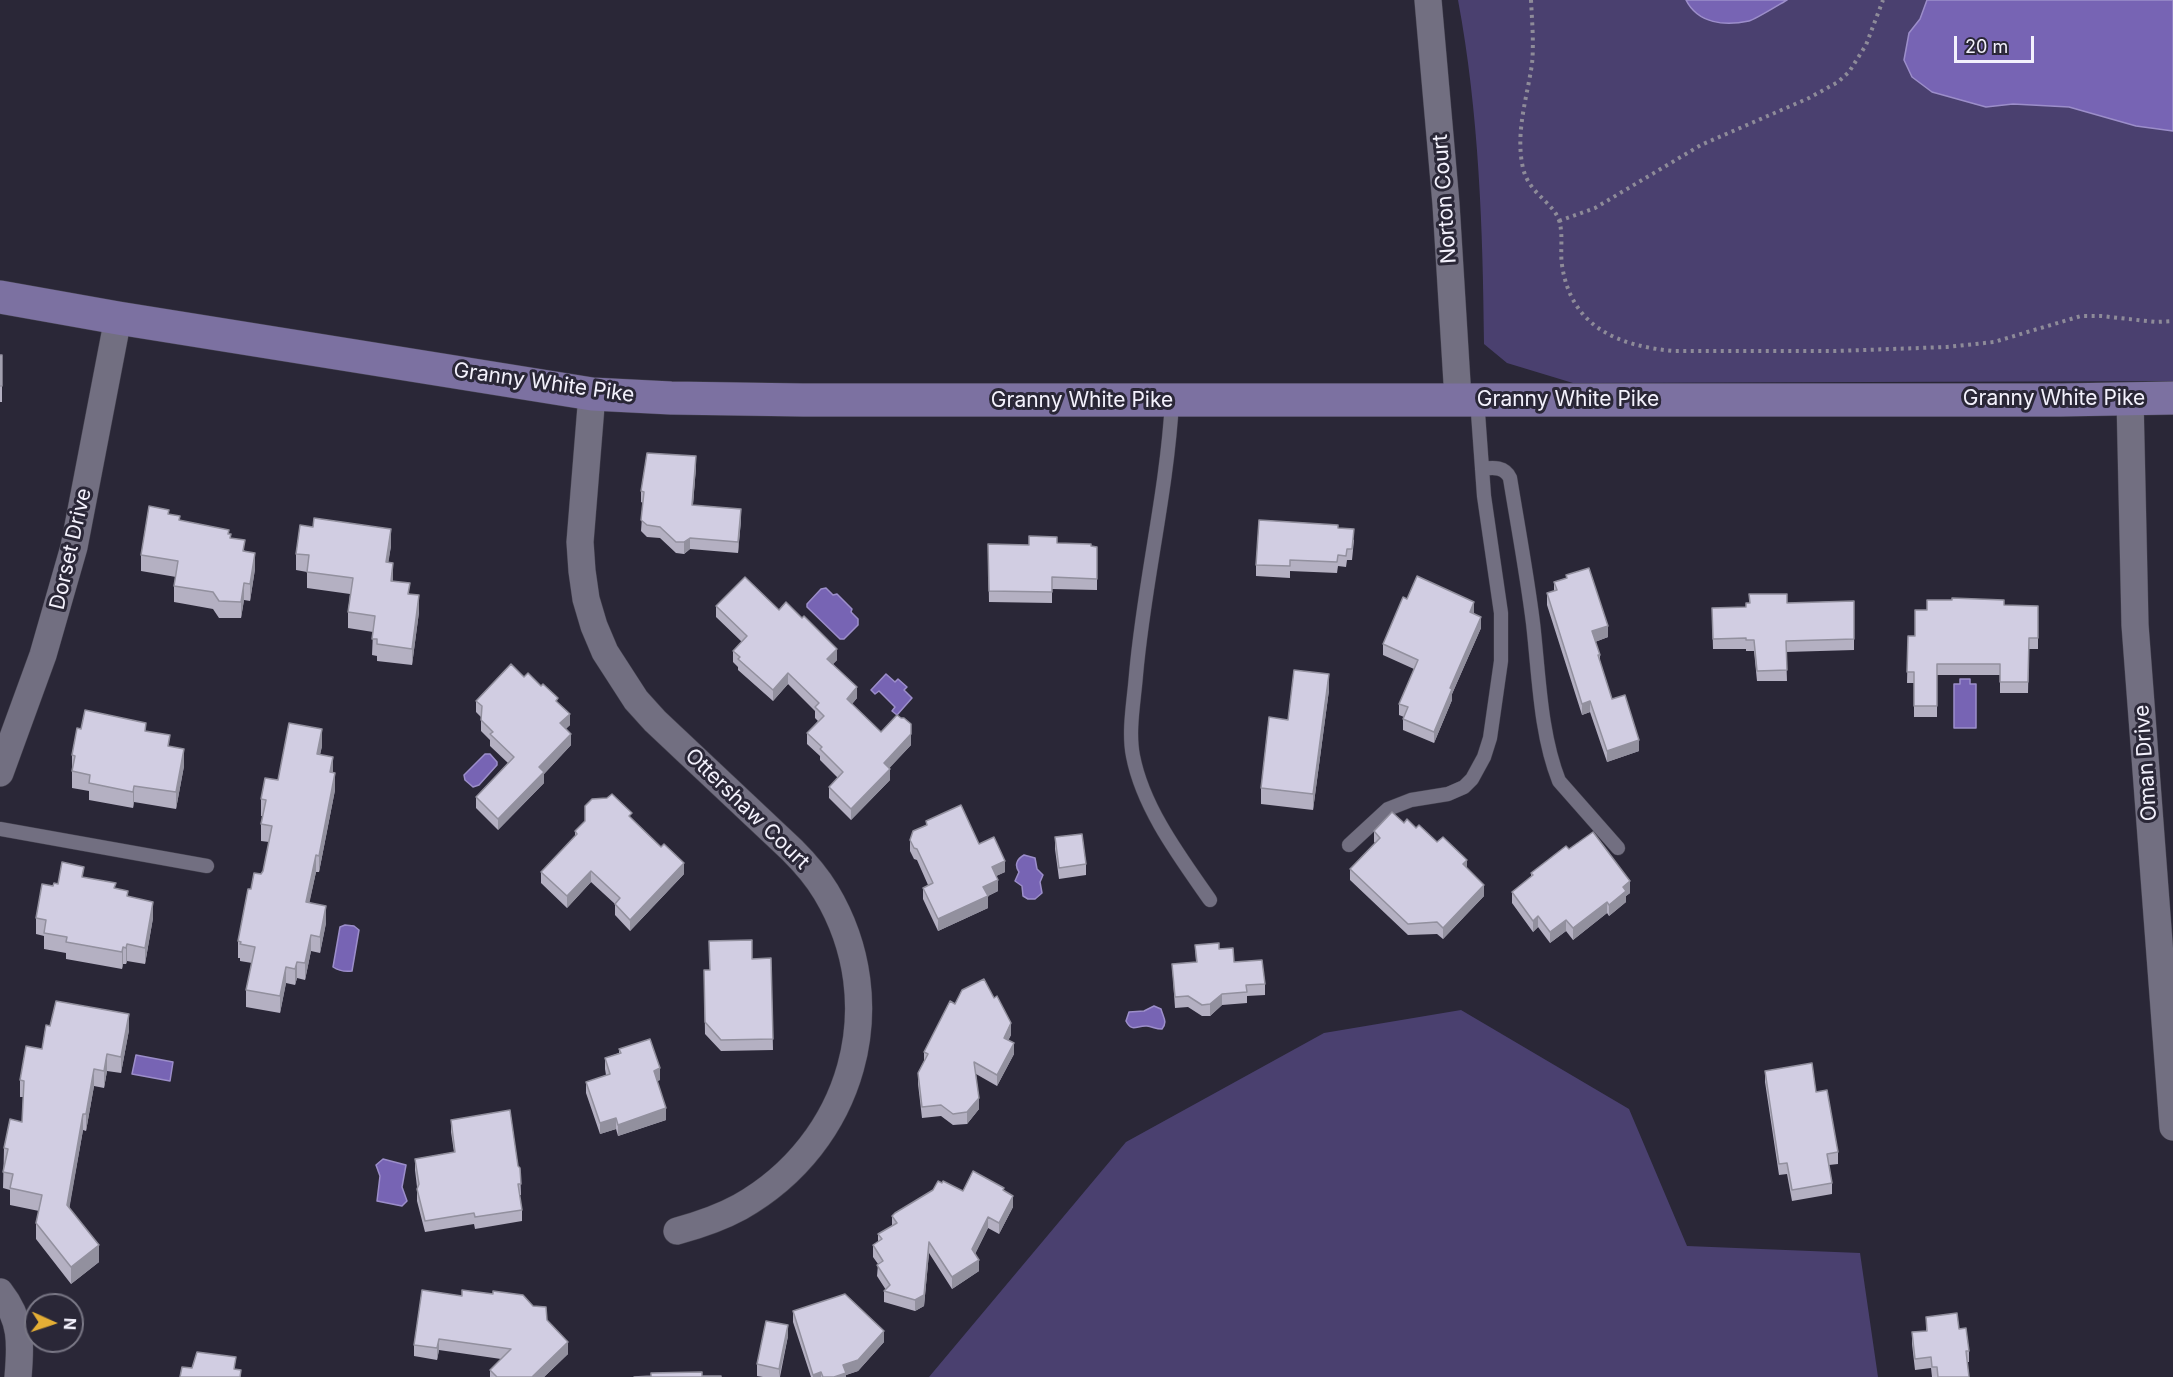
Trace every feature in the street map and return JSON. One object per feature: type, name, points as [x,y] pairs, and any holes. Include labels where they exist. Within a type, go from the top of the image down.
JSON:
[{"type":"main road","name":"Granny White Pike","points":[[0,297],[592,394],[671,398],[803,400],[2061,400],[2173,398]]},
{"type":"street","name":"Norton Court","points":[[1428,0],[1446,204],[1468,399]]},
{"type":"street","name":"Dorset Drive","points":[[0,773],[43,655],[74,547],[118,318]]},
{"type":"street","name":"Ottershaw Court","points":[[592,394],[580,542],[586,599],[605,652],[636,700],[655,721],[810,869],[826,891],[841,923],[855,965],[858,991],[859,1018],[851,1070],[838,1103],[815,1141],[779,1180],[742,1206],[716,1218],[677,1231]]},
{"type":"street","name":"Oman Drive","points":[[2130,398],[2135,625],[2173,1127]]},
{"type":"street","points":[[0,1292],[11,1308],[19,1328],[18,1377]]},
{"type":"lane","points":[[1349,845],[1388,809],[1411,800],[1448,794],[1464,787],[1475,774],[1484,757],[1492,721],[1502,648],[1498,585],[1482,469],[1468,399]]},
{"type":"lane","points":[[1172,400],[1167,455],[1142,608],[1133,710],[1132,750],[1136,768],[1155,814],[1177,852],[1210,900]]},
{"type":"lane","points":[[1482,469],[1500,469],[1510,478],[1533,622],[1540,696],[1554,768],[1559,781],[1618,848]]},
{"type":"lane","points":[[0,829],[207,866]]},
{"type":"path","points":[[1531,0],[1532,61],[1520,134],[1523,168],[1537,195],[1556,213],[1559,221],[1562,266],[1568,288],[1579,309],[1602,332],[1655,349],[1674,351],[1896,350],[1994,342],[2081,316],[2156,322],[2173,321]]},
{"type":"path","points":[[1559,221],[1615,198],[1701,145],[1809,98],[1831,86],[1849,72],[1859,59],[1883,0]]},
{"type":"shaded area","points":[[1458,0],[2173,0],[2173,381],[1573,383],[1507,363],[1484,344],[1475,128]]},
{"type":"shaded area","points":[[1686,0],[1787,0],[1752,20],[1722,23],[1705,19],[1691,8]]},
{"type":"shaded area","points":[[1927,0],[2173,0],[2173,131],[2136,126],[2069,107],[2013,104],[1986,107],[1932,92],[1912,77],[1904,60],[1909,33],[1920,19]]},
{"type":"shaded area","points":[[826,588],[833,595],[837,594],[852,609],[851,612],[858,619],[858,625],[844,639],[840,639],[807,607],[807,604],[821,589]]},
{"type":"shaded area","points":[[886,674],[895,682],[898,679],[907,687],[904,690],[912,698],[897,715],[892,711],[895,707],[879,691],[875,694],[871,690]]},
{"type":"shaded area","points":[[1960,679],[1970,679],[1970,684],[1976,684],[1976,728],[1954,728],[1954,684],[1960,684]]},
{"type":"shaded area","points":[[485,754],[490,754],[497,765],[479,785],[473,787],[465,780],[464,775]]},
{"type":"shaded area","points":[[1024,855],[1035,858],[1037,869],[1043,875],[1040,882],[1042,893],[1035,899],[1023,896],[1022,886],[1015,881],[1019,872],[1017,862]]},
{"type":"shaded area","points":[[354,926],[359,930],[352,971],[342,971],[333,967],[340,927]]},
{"type":"shaded area","points":[[1154,1006],[1161,1009],[1165,1022],[1162,1029],[1147,1026],[1133,1028],[1128,1025],[1126,1021],[1129,1012],[1144,1011]]},
{"type":"shaded area","points":[[1461,1010],[1629,1109],[1687,1246],[1860,1253],[1878,1377],[929,1377],[1126,1142],[1324,1033]]},
{"type":"shaded area","points":[[136,1055],[173,1062],[170,1081],[132,1074]]},
{"type":"shaded area","points":[[383,1159],[406,1165],[402,1187],[407,1201],[402,1206],[377,1201],[380,1176],[376,1165]]},
{"type":"building","points":[[0,355],[2,355],[2,386],[0,386]]},
{"type":"building","points":[[647,453],[696,456],[692,505],[741,509],[738,542],[690,538],[684,542],[676,542],[660,527],[647,525],[641,520],[644,492],[641,491]]},
{"type":"building","points":[[149,506],[169,510],[168,514],[180,516],[179,520],[229,530],[230,538],[245,540],[243,551],[255,553],[250,584],[244,583],[241,602],[219,601],[213,592],[174,586],[178,561],[141,555]]},
{"type":"building","points":[[314,518],[391,529],[386,562],[393,563],[391,581],[410,583],[408,594],[419,595],[412,649],[377,644],[377,639],[372,639],[375,616],[348,612],[353,578],[307,572],[309,555],[296,554],[300,525],[313,527]]},
{"type":"building","points":[[1259,520],[1338,525],[1338,528],[1354,529],[1352,549],[1347,549],[1346,556],[1338,555],[1337,562],[1290,560],[1290,566],[1256,565]]},
{"type":"building","points":[[1029,536],[1057,537],[1057,543],[1091,544],[1097,547],[1097,579],[1052,577],[1052,592],[989,591],[988,544],[1029,545]]},
{"type":"building","points":[[1589,568],[1608,626],[1592,631],[1600,655],[1598,655],[1612,699],[1625,695],[1639,740],[1607,751],[1590,701],[1582,704],[1547,593],[1557,590],[1554,582],[1567,578],[1566,575]]},
{"type":"building","points":[[1417,576],[1474,602],[1470,612],[1481,617],[1450,688],[1452,689],[1434,732],[1403,719],[1408,707],[1399,704],[1418,660],[1383,644],[1403,597],[1407,599]]},
{"type":"building","points":[[745,577],[779,610],[786,602],[802,618],[804,616],[837,649],[827,659],[857,687],[847,699],[881,732],[897,715],[911,724],[911,734],[884,763],[890,769],[851,809],[829,787],[843,772],[807,733],[824,716],[815,707],[819,703],[788,673],[773,690],[738,659],[740,657],[733,651],[747,636],[716,606]]},
{"type":"building","points":[[1749,594],[1787,594],[1787,603],[1854,601],[1854,639],[1786,641],[1787,670],[1757,671],[1754,640],[1746,640],[1746,638],[1713,639],[1712,608],[1746,607],[1746,603],[1750,603]]},
{"type":"building","points":[[1952,598],[2004,600],[2004,605],[2038,606],[2038,638],[2029,638],[2028,682],[2000,682],[2000,664],[1937,664],[1937,706],[1914,706],[1914,672],[1907,672],[1908,636],[1915,636],[1915,610],[1927,610],[1927,600],[1952,600]]},
{"type":"building","points":[[511,664],[524,677],[528,673],[558,698],[556,701],[570,714],[560,723],[571,734],[539,767],[544,772],[498,819],[476,797],[514,757],[490,734],[493,732],[481,720],[482,706],[476,701]]},
{"type":"building","points":[[1294,670],[1329,674],[1313,794],[1261,788],[1269,717],[1288,720]]},
{"type":"building","points":[[85,710],[146,723],[145,731],[170,735],[168,746],[184,749],[176,792],[134,786],[133,792],[89,783],[90,775],[72,771],[75,756],[72,755],[77,728],[81,729]]},
{"type":"building","points":[[289,723],[322,729],[317,754],[333,757],[330,772],[335,773],[319,856],[316,855],[306,902],[326,906],[320,937],[311,935],[305,963],[297,962],[295,969],[286,967],[280,996],[246,990],[255,947],[240,944],[241,942],[238,941],[248,889],[251,889],[254,873],[261,874],[263,871],[272,826],[261,824],[266,800],[261,799],[265,778],[278,780]]},
{"type":"building","points":[[612,794],[632,813],[629,816],[661,847],[664,844],[684,863],[630,920],[615,904],[620,898],[591,871],[567,896],[541,872],[577,834],[575,831],[585,821],[585,806],[592,799],[607,798]]},
{"type":"building","points":[[961,805],[979,844],[994,837],[1005,861],[992,867],[998,880],[983,887],[988,896],[938,919],[923,888],[933,883],[917,849],[910,840],[913,831],[927,825],[926,821]]},
{"type":"building","points":[[1392,812],[1404,823],[1407,819],[1416,828],[1419,825],[1437,842],[1443,837],[1467,860],[1463,864],[1484,885],[1443,928],[1437,922],[1408,924],[1350,869],[1380,838],[1374,831]]},
{"type":"building","points":[[1593,832],[1630,881],[1623,887],[1626,891],[1609,905],[1607,902],[1573,928],[1566,920],[1550,932],[1538,916],[1533,921],[1512,892],[1533,875],[1531,873],[1566,846],[1569,849]]},
{"type":"building","points":[[1082,834],[1086,864],[1059,868],[1055,837]]},
{"type":"building","points":[[62,862],[84,867],[82,877],[116,883],[114,888],[128,891],[127,896],[153,902],[145,948],[127,944],[126,948],[123,947],[122,952],[66,942],[67,937],[44,933],[46,920],[36,918],[42,884],[53,886],[54,883],[58,884]]},
{"type":"building","points":[[752,940],[752,959],[771,958],[773,1039],[721,1040],[705,1022],[704,970],[710,970],[709,941]]},
{"type":"building","points":[[1219,943],[1219,949],[1233,948],[1234,962],[1262,960],[1265,984],[1246,985],[1247,992],[1222,994],[1210,1004],[1202,1005],[1188,996],[1175,997],[1172,964],[1197,962],[1195,945]]},
{"type":"building","points":[[984,979],[994,998],[997,996],[1011,1023],[1004,1038],[1014,1043],[997,1075],[974,1062],[979,1098],[967,1112],[953,1114],[941,1105],[922,1107],[918,1073],[928,1054],[924,1052],[950,1001],[955,1004],[962,990]]},
{"type":"building","points":[[56,1001],[129,1014],[121,1057],[107,1054],[104,1071],[94,1069],[86,1114],[83,1114],[67,1205],[99,1245],[71,1267],[36,1223],[42,1195],[10,1188],[13,1174],[3,1172],[8,1149],[4,1148],[10,1119],[22,1122],[24,1081],[20,1080],[26,1046],[42,1049],[46,1025],[50,1026]]},
{"type":"building","points":[[650,1039],[660,1068],[654,1071],[666,1108],[618,1125],[616,1118],[600,1123],[586,1082],[610,1074],[605,1058],[621,1053],[619,1049]]},
{"type":"building","points":[[1812,1063],[1816,1092],[1827,1090],[1838,1152],[1827,1154],[1832,1183],[1792,1190],[1787,1163],[1779,1164],[1765,1071]]},
{"type":"building","points":[[510,1110],[520,1168],[521,1184],[518,1184],[522,1210],[475,1217],[474,1213],[425,1221],[417,1189],[419,1184],[415,1159],[455,1152],[451,1120]]},
{"type":"building","points":[[973,1171],[1004,1188],[1003,1190],[1013,1196],[999,1223],[988,1217],[972,1249],[979,1260],[952,1277],[929,1242],[924,1295],[915,1300],[884,1291],[890,1285],[877,1265],[883,1261],[873,1245],[882,1239],[878,1234],[897,1223],[892,1216],[895,1213],[933,1190],[938,1181],[942,1183],[943,1181],[963,1191]]},
{"type":"building","points":[[422,1290],[462,1296],[462,1290],[523,1295],[533,1306],[546,1307],[547,1320],[568,1342],[532,1377],[497,1377],[490,1370],[511,1349],[439,1339],[437,1348],[414,1345]]},
{"type":"building","points":[[845,1294],[884,1331],[858,1360],[843,1365],[846,1373],[834,1377],[823,1377],[821,1372],[813,1375],[793,1311]]},
{"type":"building","points":[[1957,1313],[1959,1329],[1966,1328],[1969,1377],[1938,1377],[1937,1367],[1932,1367],[1931,1357],[1915,1359],[1912,1332],[1927,1331],[1926,1317]]},
{"type":"building","points":[[766,1321],[788,1325],[779,1369],[757,1364]]},
{"type":"building","points":[[197,1352],[236,1357],[234,1369],[241,1370],[240,1377],[180,1377],[182,1367],[192,1368]]},
{"type":"building","points":[[702,1372],[702,1376],[721,1377],[634,1377],[651,1376],[651,1373]]}]
